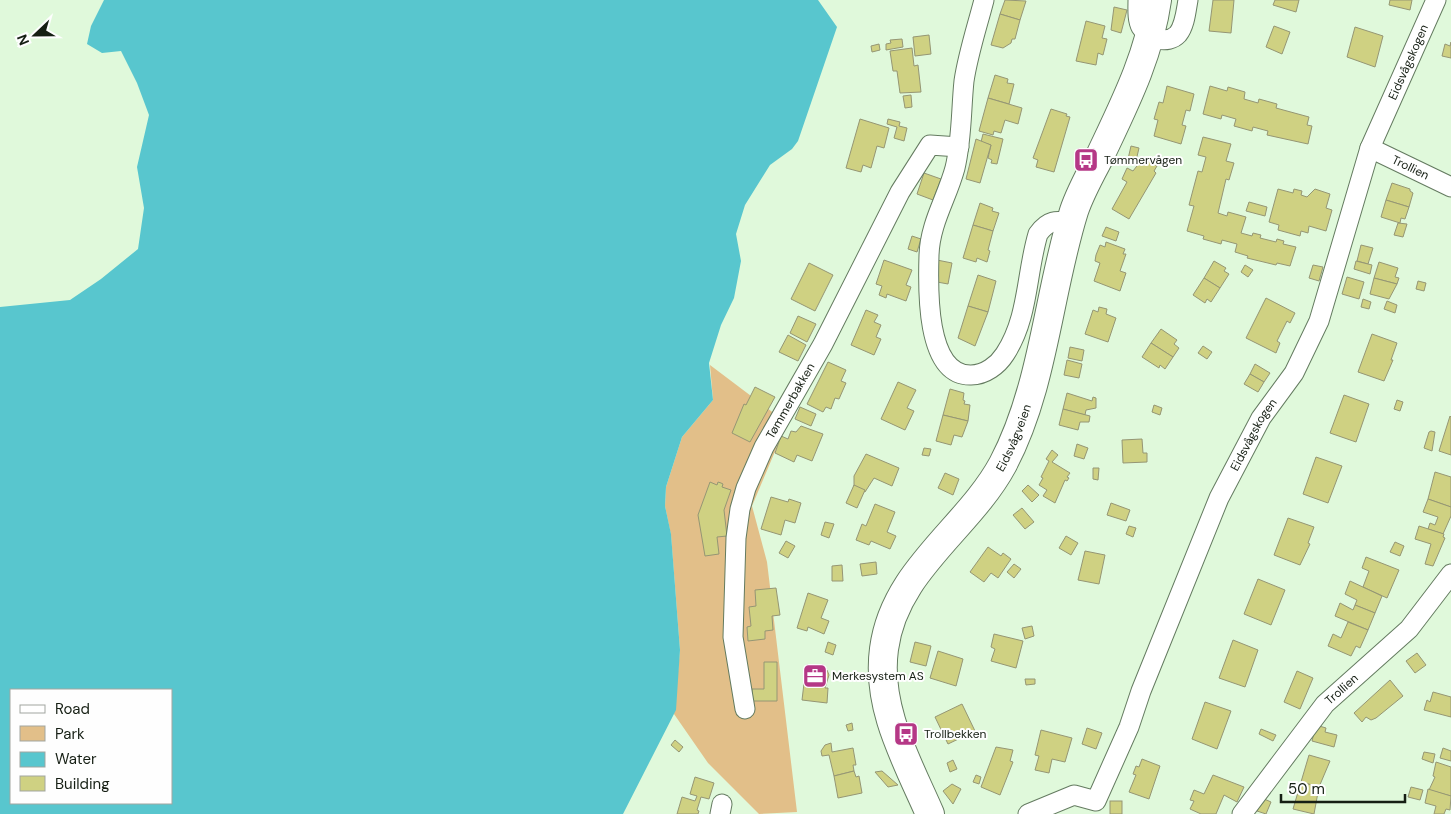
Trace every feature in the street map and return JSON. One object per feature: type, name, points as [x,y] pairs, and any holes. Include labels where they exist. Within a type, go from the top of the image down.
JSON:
[{"type":"main road","name":"Eidsvågveien","points":[[930,814],[899,744],[886,704],[882,664],[887,632],[909,582],[990,484],[1010,449],[1032,387],[1071,223],[1081,194],[1133,86],[1150,36],[1157,0]]},
{"type":"street","points":[[984,0],[964,81],[960,147],[954,170],[932,228],[929,256],[935,342],[940,355],[955,370],[970,376],[983,373],[989,370],[1005,354],[1021,320],[1038,234],[1043,226],[1054,221],[1071,223]]},
{"type":"street","points":[[1138,0],[1139,21],[1142,29],[1150,36],[1163,40],[1175,36],[1182,26],[1188,0]]},
{"type":"street","name":"Eidsvågskogen","points":[[1028,814],[1074,795],[1094,808],[1129,727],[1141,691],[1219,498],[1261,418],[1294,373],[1318,321],[1370,148],[1436,0]]},
{"type":"street","name":"Tømmerbakken","points":[[745,709],[733,637],[736,538],[740,509],[746,488],[764,448],[823,344],[900,192],[930,145],[960,147]]},
{"type":"street","name":"Trollien","points":[[1370,148],[1449,183]]},
{"type":"street","name":"Trollien","points":[[1242,814],[1325,704],[1409,630],[1451,574]]},
{"type":"green space","points":[[710,365],[787,423],[752,506],[767,562],[797,812],[759,814],[708,763],[674,714],[680,650],[671,535],[665,506],[666,487],[682,437],[713,400]]},
{"type":"water","points":[[104,0],[818,0],[837,27],[798,141],[792,149],[770,165],[745,205],[736,234],[741,261],[734,298],[721,325],[709,363],[713,400],[682,437],[666,487],[665,506],[671,534],[680,650],[676,710],[623,814],[0,814],[0,307],[70,300],[101,279],[138,249],[144,208],[137,167],[149,115],[137,83],[121,51],[102,53],[87,44],[91,26]]},
{"type":"building","points":[[1005,0],[1026,1],[1020,20],[1000,14]]},
{"type":"building","points":[[1213,0],[1234,0],[1231,33],[1209,31]]},
{"type":"building","points":[[1275,0],[1299,0],[1296,12],[1273,5]]},
{"type":"building","points":[[1390,0],[1412,0],[1410,10],[1389,5]]},
{"type":"building","points":[[1114,7],[1127,10],[1121,33],[1111,30]]},
{"type":"building","points":[[1000,14],[1020,20],[1015,39],[1012,39],[1011,43],[1003,48],[991,45]]},
{"type":"building","points":[[1086,21],[1105,26],[1102,38],[1107,39],[1103,55],[1098,53],[1096,65],[1076,61]]},
{"type":"building","points":[[1274,26],[1290,32],[1282,54],[1266,47]]},
{"type":"building","points":[[1355,27],[1383,36],[1375,67],[1347,57]]},
{"type":"building","points":[[929,35],[931,54],[915,56],[913,37]]},
{"type":"building","points":[[902,39],[903,47],[886,50],[886,44],[891,43],[890,40]]},
{"type":"building","points":[[1451,42],[1451,58],[1442,56],[1445,44],[1450,46]]},
{"type":"building","points":[[879,44],[880,50],[872,52],[871,46]]},
{"type":"building","points":[[912,48],[914,66],[918,65],[921,92],[900,93],[897,71],[893,71],[890,51]]},
{"type":"building","points":[[995,75],[1008,79],[1007,83],[1014,84],[1009,104],[988,98]]},
{"type":"building","points":[[1167,86],[1194,94],[1190,111],[1186,110],[1182,125],[1186,126],[1181,144],[1154,136],[1158,120],[1154,119],[1159,102],[1163,103]]},
{"type":"building","points":[[1210,86],[1227,91],[1228,87],[1245,92],[1244,99],[1258,103],[1259,99],[1277,104],[1276,108],[1309,117],[1307,125],[1312,126],[1308,144],[1267,135],[1268,131],[1253,127],[1252,131],[1234,126],[1236,119],[1222,115],[1221,119],[1203,114]]},
{"type":"building","points":[[911,95],[912,107],[905,108],[903,96]]},
{"type":"building","points":[[988,98],[1022,108],[1018,124],[1005,120],[1001,133],[994,131],[993,135],[979,131]]},
{"type":"building","points":[[1051,109],[1067,114],[1066,116],[1070,117],[1054,172],[1036,167],[1038,160],[1033,158]]},
{"type":"building","points":[[860,119],[889,128],[884,148],[877,146],[871,168],[863,165],[861,172],[846,168]]},
{"type":"building","points":[[888,119],[900,122],[899,126],[907,128],[904,141],[894,138],[897,127],[887,124]]},
{"type":"building","points":[[983,134],[1003,139],[997,164],[991,163],[992,160],[988,158],[991,145],[981,142]]},
{"type":"building","points":[[1203,137],[1231,144],[1226,161],[1234,163],[1229,180],[1226,179],[1218,213],[1227,216],[1228,212],[1246,217],[1241,233],[1252,236],[1253,233],[1261,235],[1260,238],[1276,242],[1277,239],[1284,241],[1283,244],[1296,247],[1290,266],[1277,263],[1276,265],[1247,258],[1248,256],[1235,252],[1237,244],[1222,240],[1221,244],[1203,239],[1204,236],[1187,231],[1194,206],[1189,205],[1198,171],[1202,172],[1206,157],[1198,155]]},
{"type":"building","points":[[976,139],[991,145],[980,183],[966,179]]},
{"type":"building","points":[[1131,146],[1139,148],[1136,161],[1128,159]]},
{"type":"building","points":[[1143,158],[1157,166],[1154,171],[1156,173],[1129,219],[1112,209],[1127,182],[1122,179],[1127,168],[1133,171]]},
{"type":"building","points":[[924,173],[941,179],[933,200],[917,194]]},
{"type":"building","points":[[1392,183],[1410,189],[1413,193],[1409,207],[1386,200]]},
{"type":"building","points":[[1278,189],[1293,193],[1294,189],[1302,191],[1301,195],[1307,197],[1315,189],[1330,194],[1326,208],[1332,210],[1326,231],[1309,226],[1308,233],[1301,231],[1300,236],[1278,230],[1279,225],[1269,222]]},
{"type":"building","points":[[1386,200],[1409,207],[1405,219],[1401,218],[1400,223],[1381,217]]},
{"type":"building","points":[[1249,202],[1267,207],[1265,216],[1246,211]]},
{"type":"building","points":[[980,203],[993,208],[992,211],[999,213],[993,231],[973,225]]},
{"type":"building","points":[[1398,223],[1407,224],[1403,237],[1394,235]]},
{"type":"building","points":[[973,225],[993,231],[987,262],[977,258],[976,262],[963,258]]},
{"type":"building","points":[[1106,227],[1119,232],[1116,241],[1102,236]]},
{"type":"building","points":[[912,236],[921,239],[917,252],[908,249]]},
{"type":"building","points":[[1106,242],[1125,249],[1123,254],[1126,254],[1120,271],[1126,273],[1120,291],[1094,281],[1100,263],[1095,261],[1096,255],[1100,245],[1105,247]]},
{"type":"building","points":[[1361,245],[1373,248],[1368,264],[1357,261]]},
{"type":"building","points":[[884,260],[912,270],[906,285],[911,287],[906,301],[887,294],[886,298],[879,295],[882,286],[876,284]]},
{"type":"building","points":[[937,260],[952,263],[948,284],[937,282]]},
{"type":"building","points":[[1214,261],[1226,268],[1224,271],[1229,274],[1220,288],[1204,278]]},
{"type":"building","points":[[1356,261],[1372,265],[1370,274],[1354,269]]},
{"type":"building","points":[[1379,262],[1398,268],[1395,277],[1399,278],[1397,284],[1374,278]]},
{"type":"building","points":[[809,263],[833,275],[815,311],[791,299]]},
{"type":"building","points":[[1245,265],[1253,270],[1248,277],[1241,272]]},
{"type":"building","points":[[1313,265],[1323,267],[1319,281],[1309,278]]},
{"type":"building","points":[[978,275],[996,281],[988,312],[968,306]]},
{"type":"building","points":[[1347,277],[1364,282],[1359,299],[1342,294]]},
{"type":"building","points":[[1204,278],[1220,288],[1211,302],[1207,299],[1205,303],[1193,295]]},
{"type":"building","points":[[1374,278],[1397,284],[1389,299],[1370,294]]},
{"type":"building","points":[[1418,281],[1426,283],[1424,291],[1416,289]]},
{"type":"building","points":[[1266,298],[1295,313],[1290,323],[1287,321],[1277,341],[1280,343],[1276,353],[1246,338]]},
{"type":"building","points":[[1363,299],[1371,302],[1369,309],[1361,307]]},
{"type":"building","points":[[1387,301],[1397,305],[1395,313],[1384,309]]},
{"type":"building","points":[[968,306],[988,312],[975,346],[958,338]]},
{"type":"building","points":[[1099,307],[1107,309],[1106,314],[1116,318],[1108,342],[1085,334],[1093,310],[1098,312]]},
{"type":"building","points":[[866,310],[878,315],[874,322],[881,325],[876,337],[881,339],[874,355],[851,345]]},
{"type":"building","points":[[798,316],[816,324],[807,342],[790,333]]},
{"type":"building","points":[[1161,329],[1177,340],[1174,344],[1179,348],[1173,357],[1151,343]]},
{"type":"building","points":[[1372,334],[1397,343],[1391,360],[1393,360],[1384,381],[1358,372]]},
{"type":"building","points":[[788,335],[806,345],[798,361],[779,352]]},
{"type":"building","points":[[1151,343],[1173,357],[1165,369],[1160,365],[1159,368],[1142,357]]},
{"type":"building","points":[[1203,346],[1212,352],[1207,359],[1198,353]]},
{"type":"building","points":[[1070,347],[1084,350],[1082,361],[1068,358]]},
{"type":"building","points":[[1067,360],[1082,364],[1079,378],[1064,375]]},
{"type":"building","points":[[828,362],[846,370],[841,381],[846,383],[839,399],[835,398],[831,409],[826,407],[823,412],[807,404]]},
{"type":"building","points":[[1255,364],[1270,373],[1264,382],[1250,374]]},
{"type":"building","points":[[1250,374],[1264,382],[1258,392],[1244,384]]},
{"type":"building","points":[[898,382],[916,390],[907,408],[914,411],[905,430],[881,419]]},
{"type":"building","points":[[755,387],[775,397],[750,442],[732,433],[744,404],[746,405]]},
{"type":"building","points":[[950,389],[964,393],[964,404],[970,405],[968,421],[943,415]]},
{"type":"building","points":[[1067,393],[1092,401],[1093,397],[1096,398],[1096,408],[1086,410],[1085,415],[1063,409]]},
{"type":"building","points":[[1344,395],[1369,404],[1356,442],[1330,433]]},
{"type":"building","points":[[1397,400],[1403,402],[1400,411],[1394,409]]},
{"type":"building","points":[[1154,405],[1162,408],[1160,415],[1152,412]]},
{"type":"building","points":[[800,407],[816,414],[811,426],[795,419]]},
{"type":"building","points":[[1063,409],[1090,416],[1089,422],[1080,422],[1078,430],[1059,425]]},
{"type":"building","points":[[943,415],[968,421],[962,437],[954,435],[951,445],[936,441]]},
{"type":"building","points":[[1451,417],[1451,455],[1439,451]]},
{"type":"building","points":[[801,426],[823,434],[812,461],[797,455],[794,462],[775,453],[781,436],[788,439],[791,431],[796,432]]},
{"type":"building","points":[[1431,431],[1435,432],[1432,451],[1424,448]]},
{"type":"building","points":[[1142,439],[1143,453],[1147,453],[1147,462],[1123,463],[1122,440]]},
{"type":"building","points":[[1077,444],[1088,448],[1084,459],[1074,456]]},
{"type":"building","points":[[924,448],[931,449],[929,456],[922,455]]},
{"type":"building","points":[[1052,450],[1058,455],[1052,462],[1070,473],[1055,503],[1043,496],[1047,490],[1039,485],[1049,461],[1046,459]]},
{"type":"building","points":[[866,454],[899,468],[892,486],[874,478],[865,492],[854,486],[854,476]]},
{"type":"building","points":[[1316,457],[1342,466],[1328,503],[1303,494]]},
{"type":"building","points":[[1093,468],[1099,468],[1098,480],[1093,479]]},
{"type":"building","points":[[1435,472],[1451,477],[1451,507],[1428,499]]},
{"type":"building","points":[[945,473],[959,479],[953,495],[938,488]]},
{"type":"building","points":[[710,482],[717,485],[718,482],[721,483],[723,484],[722,487],[731,490],[724,510],[727,536],[717,537],[719,554],[705,556],[698,515]]},
{"type":"building","points":[[854,485],[865,490],[857,508],[846,503]]},
{"type":"building","points":[[1028,485],[1039,495],[1032,502],[1022,491]]},
{"type":"building","points":[[771,497],[788,502],[789,499],[801,503],[795,523],[785,520],[781,535],[761,529]]},
{"type":"building","points":[[1428,499],[1451,507],[1451,516],[1443,534],[1428,529],[1430,523],[1435,525],[1438,517],[1423,512]]},
{"type":"building","points":[[1111,503],[1130,510],[1126,521],[1107,515]]},
{"type":"building","points":[[875,504],[895,512],[887,532],[896,536],[890,549],[871,541],[869,545],[856,540],[862,524],[866,526]]},
{"type":"building","points":[[1022,508],[1034,522],[1025,529],[1013,515]]},
{"type":"building","points":[[1288,518],[1314,527],[1308,543],[1310,544],[1300,565],[1274,555]]},
{"type":"building","points":[[825,522],[834,524],[829,538],[821,535]]},
{"type":"building","points":[[1129,526],[1136,528],[1133,537],[1126,534]]},
{"type":"building","points":[[1419,526],[1444,534],[1443,537],[1445,538],[1433,566],[1425,564],[1431,544],[1415,539]]},
{"type":"building","points":[[1066,536],[1078,543],[1071,555],[1059,548]]},
{"type":"building","points":[[786,541],[795,546],[788,558],[779,553]]},
{"type":"building","points":[[1395,542],[1404,546],[1400,556],[1390,552]]},
{"type":"building","points":[[988,547],[1001,556],[1003,553],[1011,559],[998,578],[991,573],[984,582],[970,572]]},
{"type":"building","points":[[1085,551],[1105,555],[1099,584],[1078,580]]},
{"type":"building","points":[[1366,557],[1399,570],[1387,598],[1363,587],[1369,571],[1362,568]]},
{"type":"building","points":[[876,562],[877,574],[862,576],[860,564]]},
{"type":"building","points":[[1014,564],[1021,569],[1014,578],[1007,572]]},
{"type":"building","points":[[842,565],[843,581],[832,581],[832,566]]},
{"type":"building","points":[[1258,579],[1285,590],[1271,625],[1244,614]]},
{"type":"building","points":[[1350,581],[1382,596],[1375,613],[1355,605],[1357,600],[1345,594]]},
{"type":"building","points":[[776,588],[780,615],[772,616],[773,630],[765,631],[765,639],[748,641],[747,627],[751,626],[749,607],[756,606],[755,590]]},
{"type":"building","points":[[808,593],[828,600],[821,618],[829,621],[824,634],[808,627],[807,631],[797,628]]},
{"type":"building","points":[[1340,603],[1353,610],[1355,605],[1375,613],[1368,630],[1335,616]]},
{"type":"building","points":[[1348,622],[1368,630],[1360,648],[1356,646],[1351,656],[1328,646],[1333,634],[1341,638]]},
{"type":"building","points":[[1032,626],[1034,636],[1025,639],[1022,628]]},
{"type":"building","points":[[994,634],[1023,641],[1016,668],[991,661],[995,649],[991,647]]},
{"type":"building","points":[[1233,640],[1258,650],[1245,687],[1219,678]]},
{"type":"building","points":[[828,642],[836,645],[833,655],[825,652]]},
{"type":"building","points":[[915,642],[931,646],[926,666],[910,662]]},
{"type":"building","points":[[938,651],[963,659],[956,686],[930,678]]},
{"type":"building","points":[[1417,653],[1426,665],[1415,673],[1406,661]]},
{"type":"building","points":[[764,662],[777,662],[777,701],[752,701],[752,689],[764,689]]},
{"type":"building","points":[[806,667],[827,670],[829,675],[825,688],[828,688],[827,703],[802,700]]},
{"type":"building","points":[[1297,671],[1313,678],[1300,709],[1284,702]]},
{"type":"building","points":[[1025,679],[1035,679],[1035,684],[1026,685]]},
{"type":"building","points":[[1390,680],[1403,696],[1376,718],[1371,720],[1366,717],[1362,722],[1354,713]]},
{"type":"building","points":[[1433,692],[1451,697],[1451,717],[1424,710],[1427,700],[1430,702]]},
{"type":"building","points":[[1205,702],[1231,711],[1217,749],[1192,739]]},
{"type":"building","points":[[962,704],[975,731],[948,744],[935,717]]},
{"type":"building","points":[[852,723],[853,730],[848,731],[846,725]]},
{"type":"building","points":[[1316,725],[1326,728],[1325,732],[1337,735],[1334,747],[1312,741]]},
{"type":"building","points":[[1087,728],[1102,733],[1096,749],[1082,744]]},
{"type":"building","points":[[1261,729],[1276,735],[1273,741],[1259,734]]},
{"type":"building","points":[[1041,730],[1072,738],[1065,762],[1052,759],[1049,773],[1035,770],[1039,756],[1035,755]]},
{"type":"building","points":[[675,740],[683,747],[679,752],[671,745]]},
{"type":"building","points":[[831,743],[832,752],[853,748],[856,765],[853,765],[854,771],[834,776],[829,755],[822,756],[821,751],[825,745]]},
{"type":"building","points":[[996,747],[1013,750],[1010,761],[1013,762],[1000,795],[981,787]]},
{"type":"building","points":[[1443,748],[1451,751],[1451,761],[1440,758]]},
{"type":"building","points":[[1424,752],[1435,754],[1433,763],[1422,759]]},
{"type":"building","points":[[1309,755],[1330,761],[1319,787],[1301,782]]},
{"type":"building","points":[[1142,759],[1160,766],[1149,799],[1129,792],[1136,775],[1133,774],[1136,766],[1139,767]]},
{"type":"building","points":[[953,760],[957,769],[950,772],[947,763]]},
{"type":"building","points":[[1436,762],[1451,767],[1451,796],[1429,790],[1435,777],[1433,776]]},
{"type":"building","points":[[854,771],[856,777],[859,776],[862,793],[838,798],[834,776]]},
{"type":"building","points":[[882,771],[898,785],[888,787],[875,772]]},
{"type":"building","points":[[976,775],[981,777],[979,784],[973,782]]},
{"type":"building","points":[[1213,775],[1244,787],[1237,802],[1224,795],[1216,814],[1201,814],[1190,809],[1194,801],[1190,800],[1194,790],[1204,794]]},
{"type":"building","points":[[695,777],[714,783],[709,799],[701,797],[697,810],[699,811],[698,814],[677,814],[682,797],[695,801],[697,796],[690,794]]},
{"type":"building","points":[[1301,782],[1319,787],[1314,814],[1293,809]]},
{"type":"building","points":[[952,784],[961,789],[953,804],[943,791]]},
{"type":"building","points":[[1411,787],[1423,790],[1420,800],[1408,797]]},
{"type":"building","points":[[1428,789],[1451,796],[1450,810],[1446,809],[1444,814],[1434,814],[1436,806],[1425,803]]},
{"type":"building","points":[[1262,798],[1271,802],[1266,814],[1257,811]]},
{"type":"building","points":[[1110,801],[1122,801],[1122,814],[1110,814]]},
{"type":"place","name":"Tømmervågen","points":[[1086,160]]},
{"type":"place","name":"Merkesystem AS","points":[[815,676]]},
{"type":"place","name":"Trollbekken","points":[[906,734]]}]
